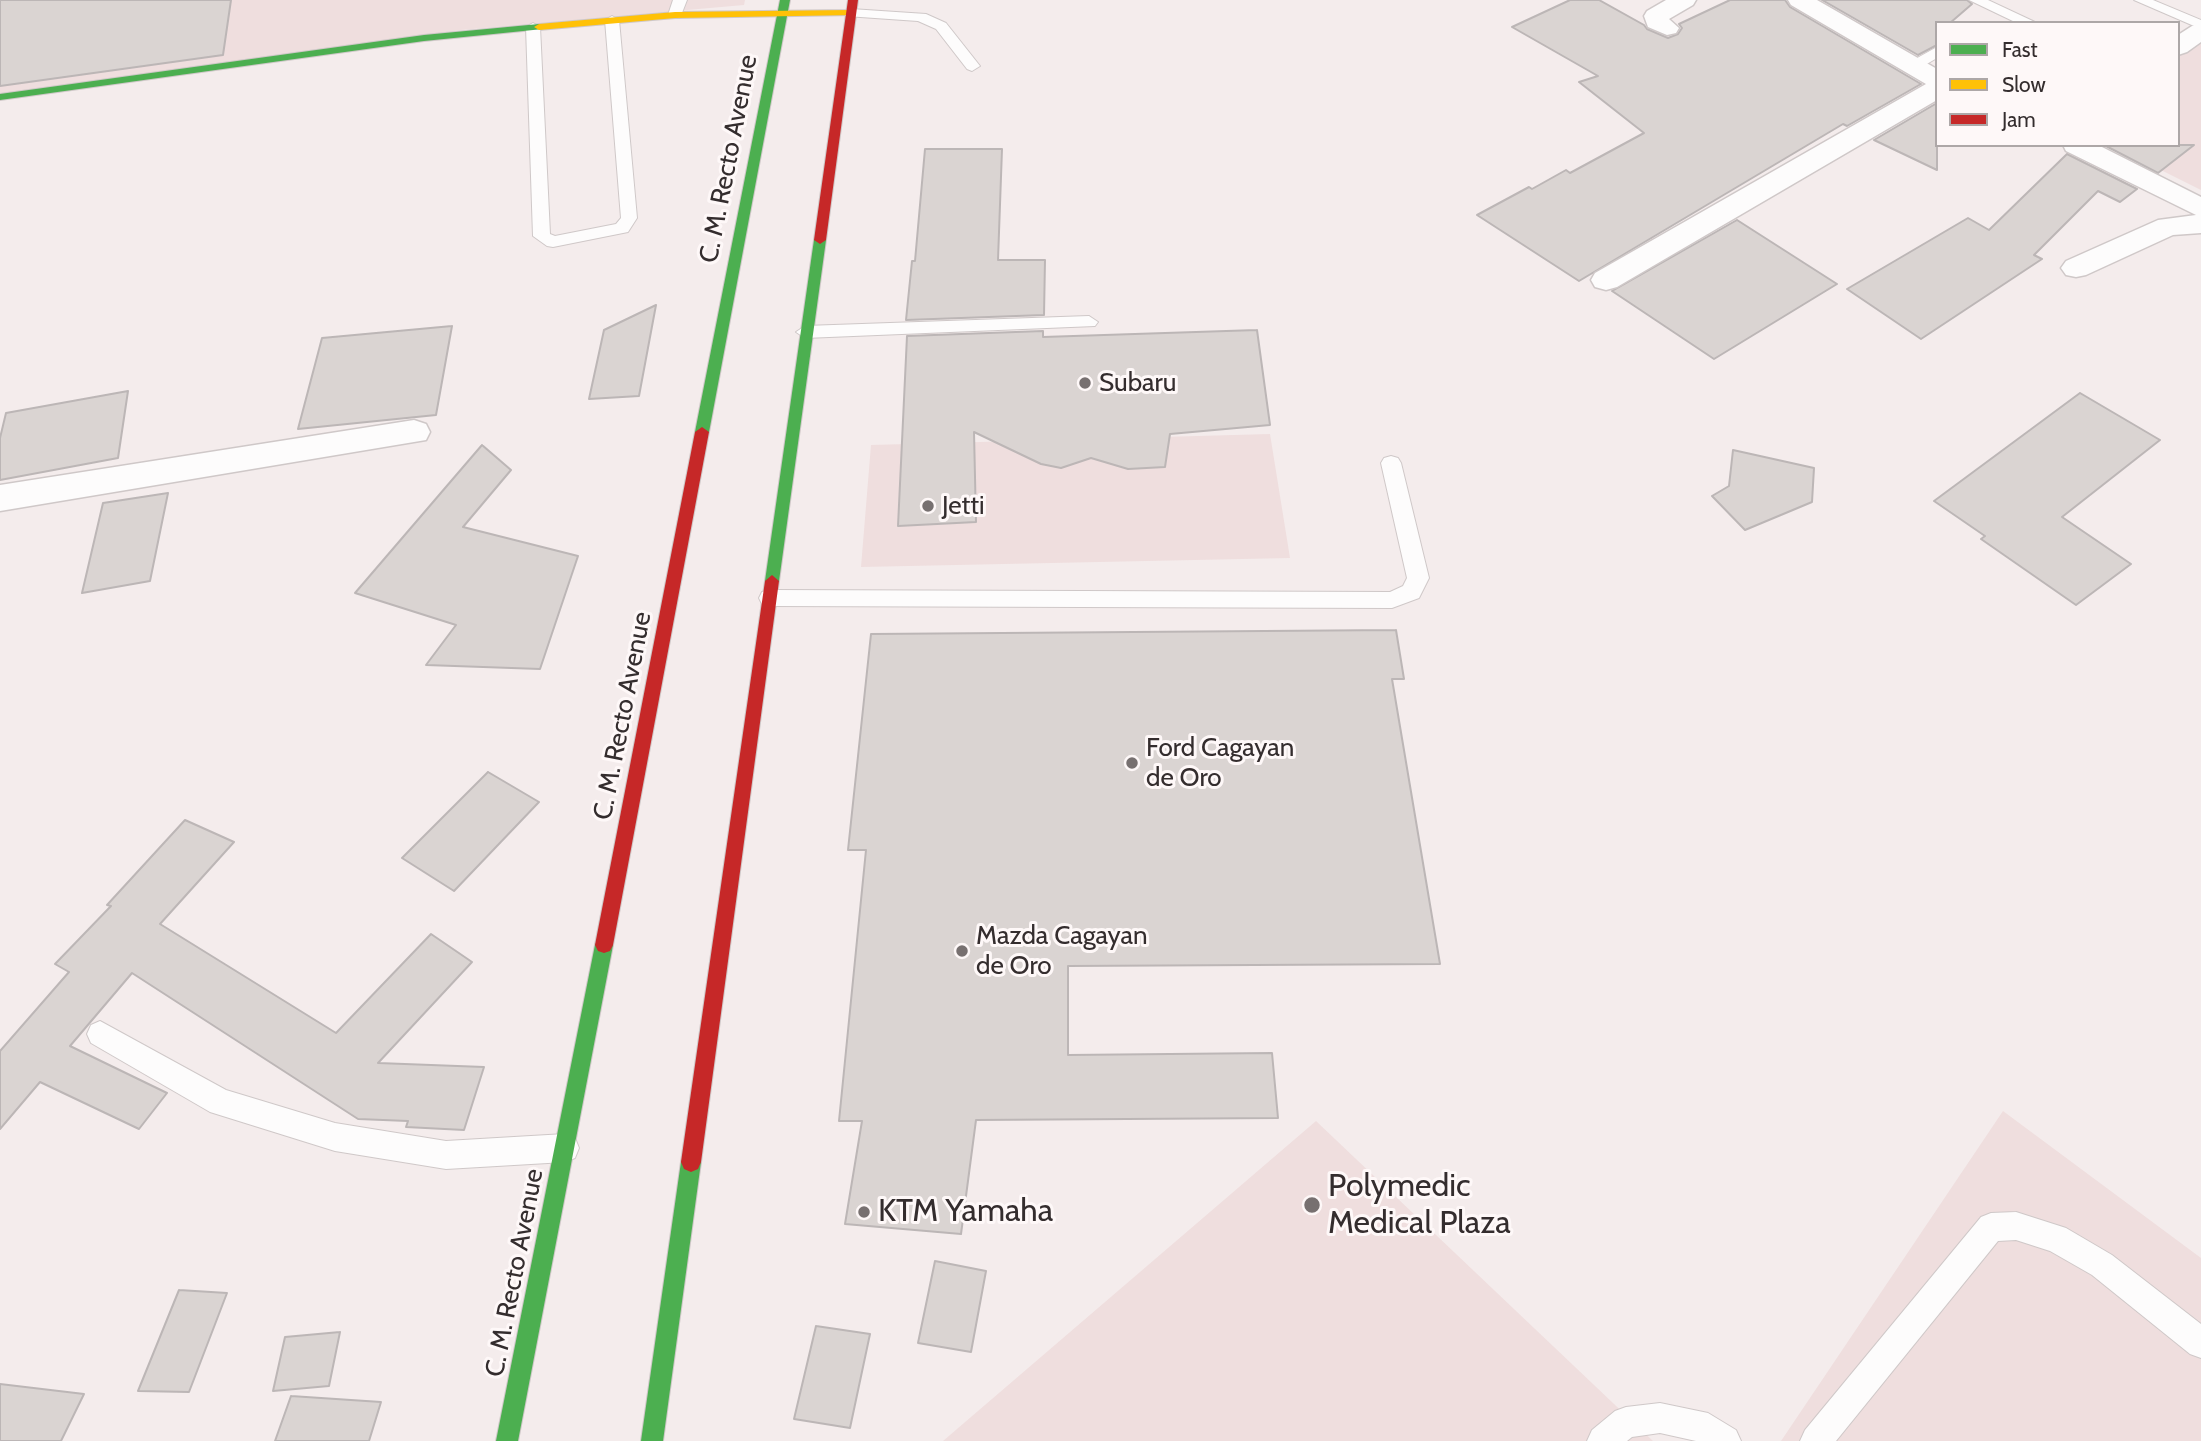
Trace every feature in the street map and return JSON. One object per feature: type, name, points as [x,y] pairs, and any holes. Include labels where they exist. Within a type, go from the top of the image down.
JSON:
[{"type":"main road","name":"C. M. Recto Avenue","points":[[507,1441],[783,7]]},
{"type":"main road","points":[[0,97],[424,38],[612,20],[678,8],[852,7],[804,332],[770,598],[652,1441]]},
{"type":"street","points":[[1667,28],[1657,22],[1656,16],[1684,0]]},
{"type":"street","points":[[1800,0],[1935,79]]},
{"type":"street","points":[[2180,46],[2201,31]]},
{"type":"street","points":[[1606,280],[1935,90]]},
{"type":"street","points":[[2080,147],[2201,208]]},
{"type":"street","points":[[2076,268],[2168,226],[2201,224]]},
{"type":"street","points":[[0,498],[414,432]]},
{"type":"lane","points":[[1976,0],[2025,21]]},
{"type":"lane","points":[[2141,0],[2201,25]]},
{"type":"lane","points":[[852,7],[921,17],[941,26],[972,66]]},
{"type":"lane","points":[[1990,21],[2006,13]]},
{"type":"lane","points":[[533,27],[542,236],[553,242],[622,228],[629,218],[612,20]]},
{"type":"lane","points":[[1915,65],[1935,52]]},
{"type":"lane","points":[[804,332],[1089,322]]},
{"type":"lane","points":[[770,598],[1392,600],[1411,592],[1418,578],[1391,463]]},
{"type":"lane","points":[[100,1034],[220,1102],[335,1138],[446,1155],[565,1148]]},
{"type":"lane","points":[[1816,1441],[1991,1227],[2016,1226],[2056,1238],[2102,1265],[2201,1343]]},
{"type":"lane","points":[[1603,1441],[1626,1422],[1660,1418],[1697,1424],[1725,1441]]},
{"type":"shaded area","points":[[0,0],[745,0],[744,5],[461,30],[0,97]]},
{"type":"shaded area","points":[[2201,37],[2201,190],[2115,147],[2180,147],[2180,53]]},
{"type":"shaded area","points":[[1270,434],[1290,558],[861,567],[871,445]]},
{"type":"shaded area","points":[[2003,1111],[2201,1258],[2201,1441],[1781,1441]]},
{"type":"shaded area","name":"Polymedic Medical Plaza","points":[[1316,1121],[1653,1441],[943,1441]]},
{"type":"building","points":[[0,0],[231,0],[223,55],[0,86]]},
{"type":"building","points":[[1570,0],[1599,0],[1647,29],[1668,38],[1678,34],[1682,28],[1679,24],[1730,0],[1785,0],[1790,7],[1921,84],[1847,126],[1843,124],[1579,281],[1477,215],[1566,170],[1570,173],[1644,133],[1579,82],[1598,76],[1512,27]]},
{"type":"building","points":[[1822,0],[1967,0],[1972,4],[1952,21],[1935,21],[1935,46],[1918,55]]},
{"type":"building","points":[[1935,104],[1937,170],[1874,140]]},
{"type":"building","points":[[2194,145],[2158,173],[2108,147]]},
{"type":"building","points":[[925,149],[1002,149],[998,260],[1045,260],[1044,315],[906,320],[912,261],[915,261]]},
{"type":"building","points":[[2067,154],[2137,189],[2120,202],[2098,191],[2034,255],[2042,259],[1921,339],[1847,289],[1968,218],[1989,230]]},
{"type":"building","points":[[1737,220],[1837,284],[1714,359],[1612,291]]},
{"type":"building","points":[[656,305],[639,396],[589,399],[604,330]]},
{"type":"building","points":[[452,326],[436,415],[298,429],[322,338]]},
{"type":"building","name":"Subaru","points":[[1257,330],[1270,425],[1170,434],[1165,467],[1128,469],[1091,458],[1061,468],[1041,464],[974,432],[976,522],[898,526],[907,336],[1043,331],[1043,337]]},
{"type":"building","points":[[128,391],[118,458],[0,480],[0,438],[6,413]]},
{"type":"building","points":[[2080,393],[2160,440],[2062,517],[2131,564],[2076,605],[1981,539],[1985,536],[1934,501]]},
{"type":"building","points":[[482,445],[511,470],[463,527],[578,556],[540,669],[426,665],[456,625],[355,593]]},
{"type":"building","points":[[1733,450],[1814,468],[1812,502],[1745,530],[1712,496],[1729,486]]},
{"type":"building","points":[[168,493],[150,581],[82,593],[103,503]]},
{"type":"building","name":"Ford Cagayan de Oro","points":[[1396,630],[1404,679],[1392,679],[1440,964],[1068,966],[1068,1055],[1272,1053],[1278,1118],[976,1120],[961,1234],[845,1224],[862,1121],[839,1121],[866,850],[848,850],[871,634]]},
{"type":"building","points":[[488,772],[539,802],[454,891],[402,858]]},
{"type":"building","points":[[185,820],[234,842],[160,924],[336,1033],[431,934],[472,962],[378,1063],[484,1067],[464,1130],[406,1127],[408,1121],[358,1119],[132,973],[70,1046],[167,1093],[139,1129],[40,1082],[0,1129],[0,1051],[69,972],[55,964],[111,906],[107,905]]},
{"type":"building","points":[[935,1261],[986,1271],[971,1352],[918,1343]]},
{"type":"building","points":[[179,1290],[227,1293],[189,1392],[138,1391]]},
{"type":"building","points":[[816,1326],[870,1334],[850,1428],[794,1419]]},
{"type":"building","points":[[340,1332],[329,1386],[273,1391],[285,1337]]},
{"type":"building","points":[[0,1384],[84,1394],[61,1441],[0,1441]]},
{"type":"building","points":[[291,1396],[381,1402],[369,1441],[275,1441]]},
{"type":"traffic: fast","points":[[702,432],[785,0]]},
{"type":"traffic: fast","points":[[0,97],[424,38],[539,27]]},
{"type":"traffic: fast","points":[[772,581],[820,240]]},
{"type":"traffic: fast","points":[[507,1441],[604,945]]},
{"type":"traffic: fast","points":[[652,1441],[691,1162]]},
{"type":"traffic: slow","points":[[539,27],[675,15],[851,13]]},
{"type":"traffic: jam","points":[[820,240],[853,0]]},
{"type":"traffic: jam","points":[[604,945],[702,432]]},
{"type":"traffic: jam","points":[[691,1162],[772,581]]},
{"type":"place","name":"Subaru","points":[[1085,383]]},
{"type":"place","name":"Jetti","points":[[928,506]]},
{"type":"place","name":"Ford Cagayan de Oro","points":[[1132,763]]},
{"type":"place","name":"Mazda Cagayan de Oro","points":[[962,951]]},
{"type":"place","name":"Polymedic Medical Plaza","points":[[1312,1205]]},
{"type":"place","name":"KTM Yamaha","points":[[864,1212]]}]
